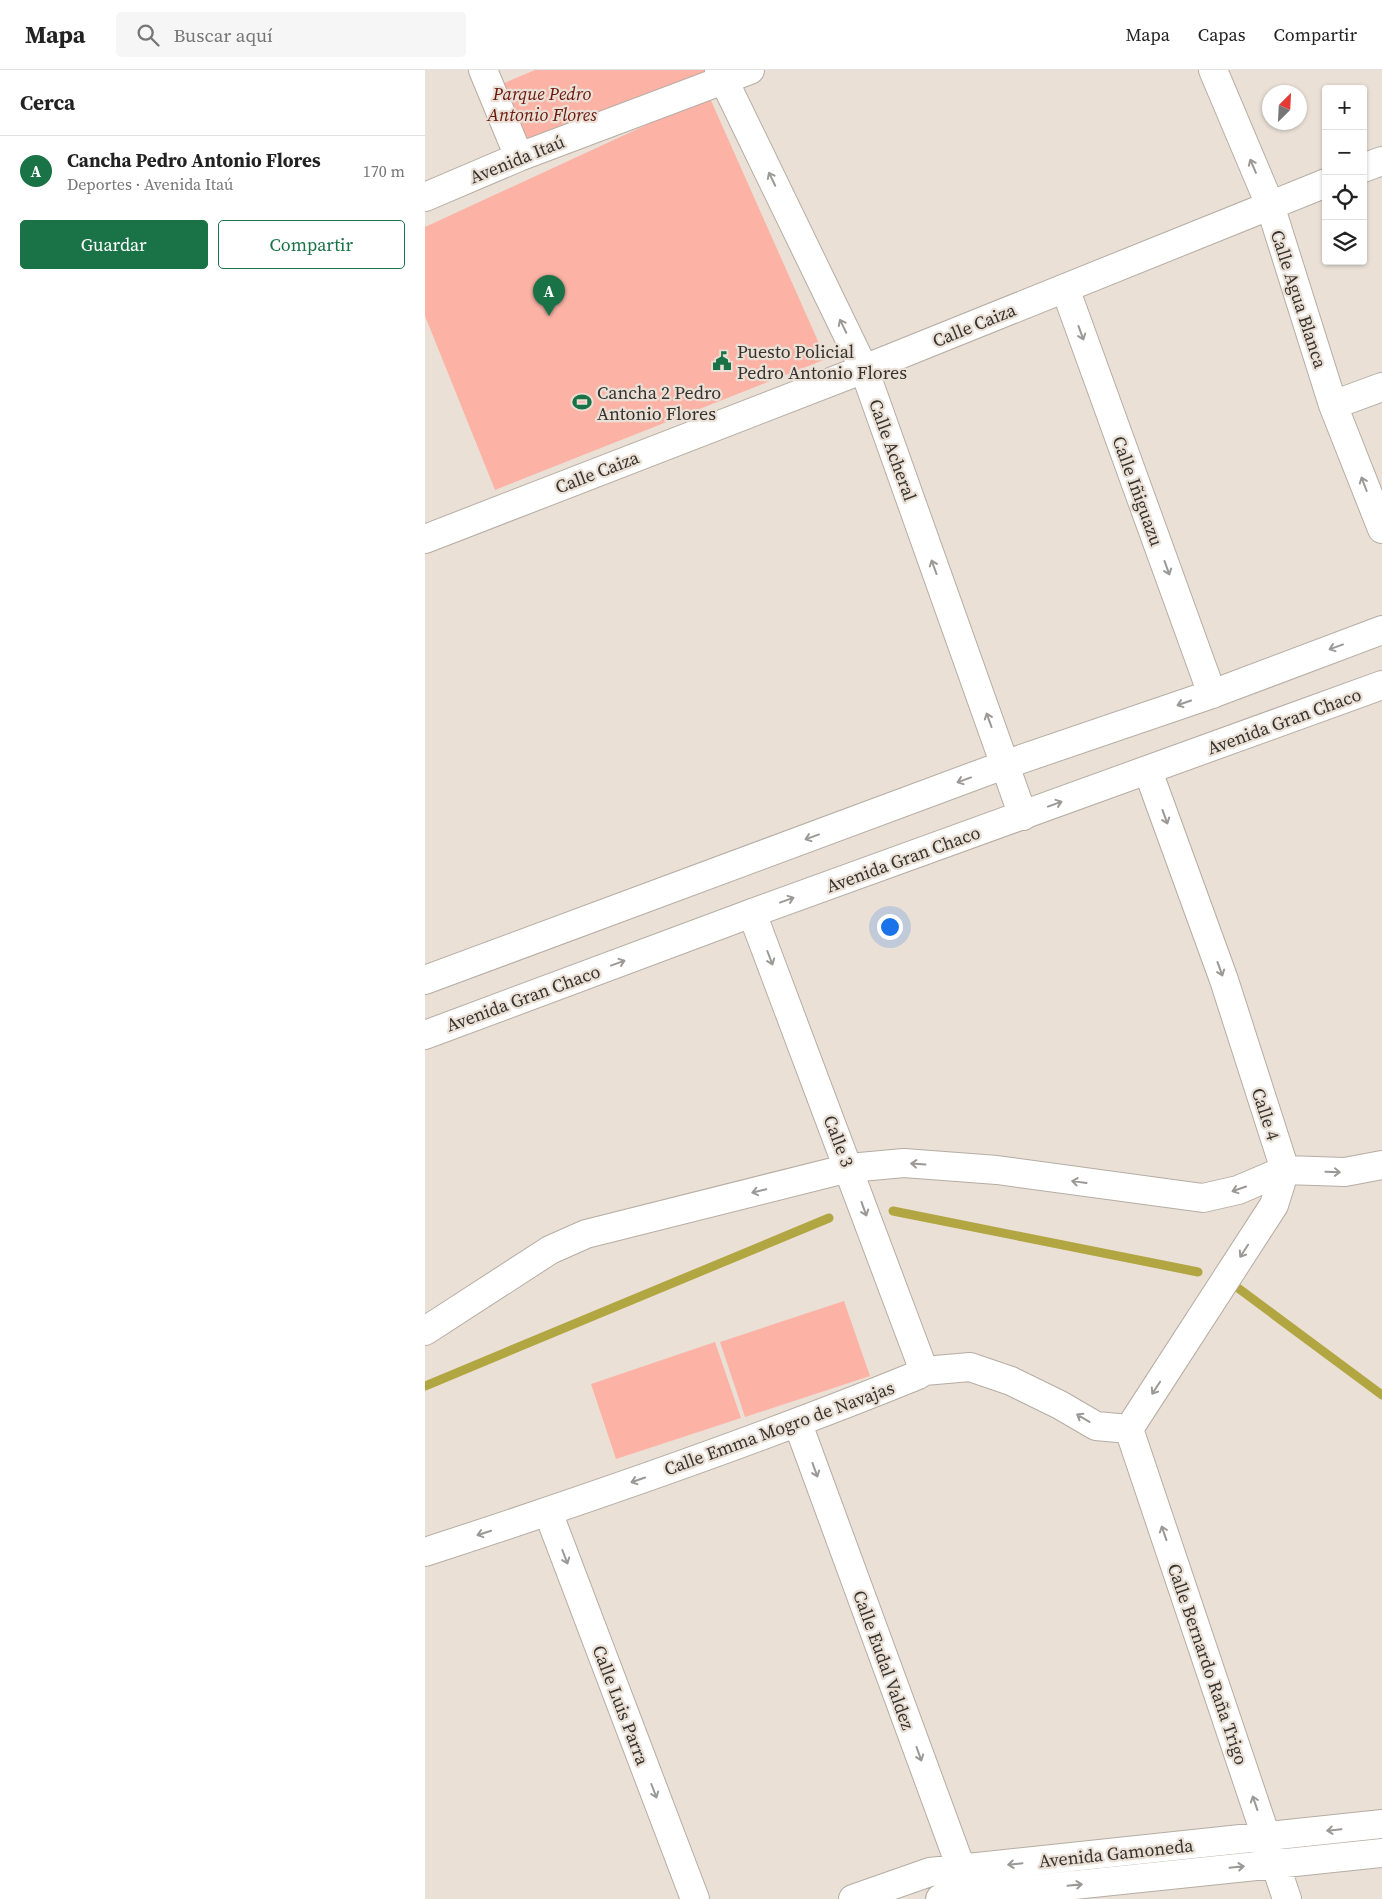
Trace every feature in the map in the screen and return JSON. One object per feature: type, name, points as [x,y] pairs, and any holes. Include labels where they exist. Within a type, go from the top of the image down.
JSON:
[{"type":"street","points":[[483,70],[519,157]]},
{"type":"street","name":"Avenida Itaú","points":[[425,197],[722,75],[750,70]]},
{"type":"street","name":"Calle Agua Blanca","points":[[1213,70],[1269,206],[1333,405],[1382,529]]},
{"type":"street","name":"Calle Acheral","points":[[722,75],[864,370],[1023,816]]},
{"type":"street","points":[[1367,167],[1382,161]]},
{"type":"street","name":"Calle Caiza","points":[[425,539],[864,370],[1322,185]]},
{"type":"street","name":"Calle Iñiguazu","points":[[1065,288],[1212,694]]},
{"type":"street","points":[[1333,405],[1382,387]]},
{"type":"street","points":[[425,980],[1005,765],[1212,694],[1382,630]]},
{"type":"street","name":"Avenida Gran Chaco","points":[[425,1035],[752,913],[1382,685]]},
{"type":"street","name":"Calle 4","points":[[1148,771],[1224,980],[1285,1170]]},
{"type":"street","name":"Calle 3","points":[[752,913],[924,1371]]},
{"type":"street","points":[[425,1332],[550,1250],[586,1234],[849,1168],[904,1163],[997,1170],[1203,1198],[1239,1190],[1285,1170],[1345,1172],[1382,1165]]},
{"type":"street","points":[[1129,1429],[1274,1206],[1285,1170]]},
{"type":"street","name":"Calle Emma Mogro de Navajas","points":[[425,1552],[548,1512],[798,1424],[924,1371],[970,1367],[1011,1380],[1096,1426],[1129,1429]]},
{"type":"street","name":"Calle Eudal Valdez","points":[[798,1424],[971,1895]]},
{"type":"street","name":"Calle Bernardo Raña Trigo","points":[[1129,1429],[1287,1899]]},
{"type":"street","name":"Calle Luis Parra","points":[[548,1512],[695,1899]]},
{"type":"street","name":"Avenida Gamoneda","points":[[853,1899],[930,1872],[1382,1824]]},
{"type":"street","name":"Avenida Gamoneda","points":[[940,1899],[1382,1853]]},
{"type":"green space","name":"Parque Pedro Antonio Flores","points":[[535,70],[710,70],[522,147],[497,86]]},
{"type":"green space","points":[[709,96],[826,359],[495,490],[425,316],[425,227]]},
{"type":"green space","points":[[844,1301],[870,1376],[745,1417],[720,1342]]},
{"type":"green space","points":[[715,1342],[741,1418],[616,1459],[591,1384]]},
{"type":"waterway","points":[[893,1211],[1198,1272]]},
{"type":"waterway","points":[[425,1386],[829,1218]]},
{"type":"waterway","points":[[1238,1288],[1382,1395]]},
{"type":"place","name":"Cancha Pedro Antonio Flores","points":[[549,316]]},
{"type":"place","name":"Puesto Policial Pedro Antonio Flores","points":[[722,361]]},
{"type":"place","name":"Cancha 2 Pedro Antonio Flores","points":[[582,402]]}]
